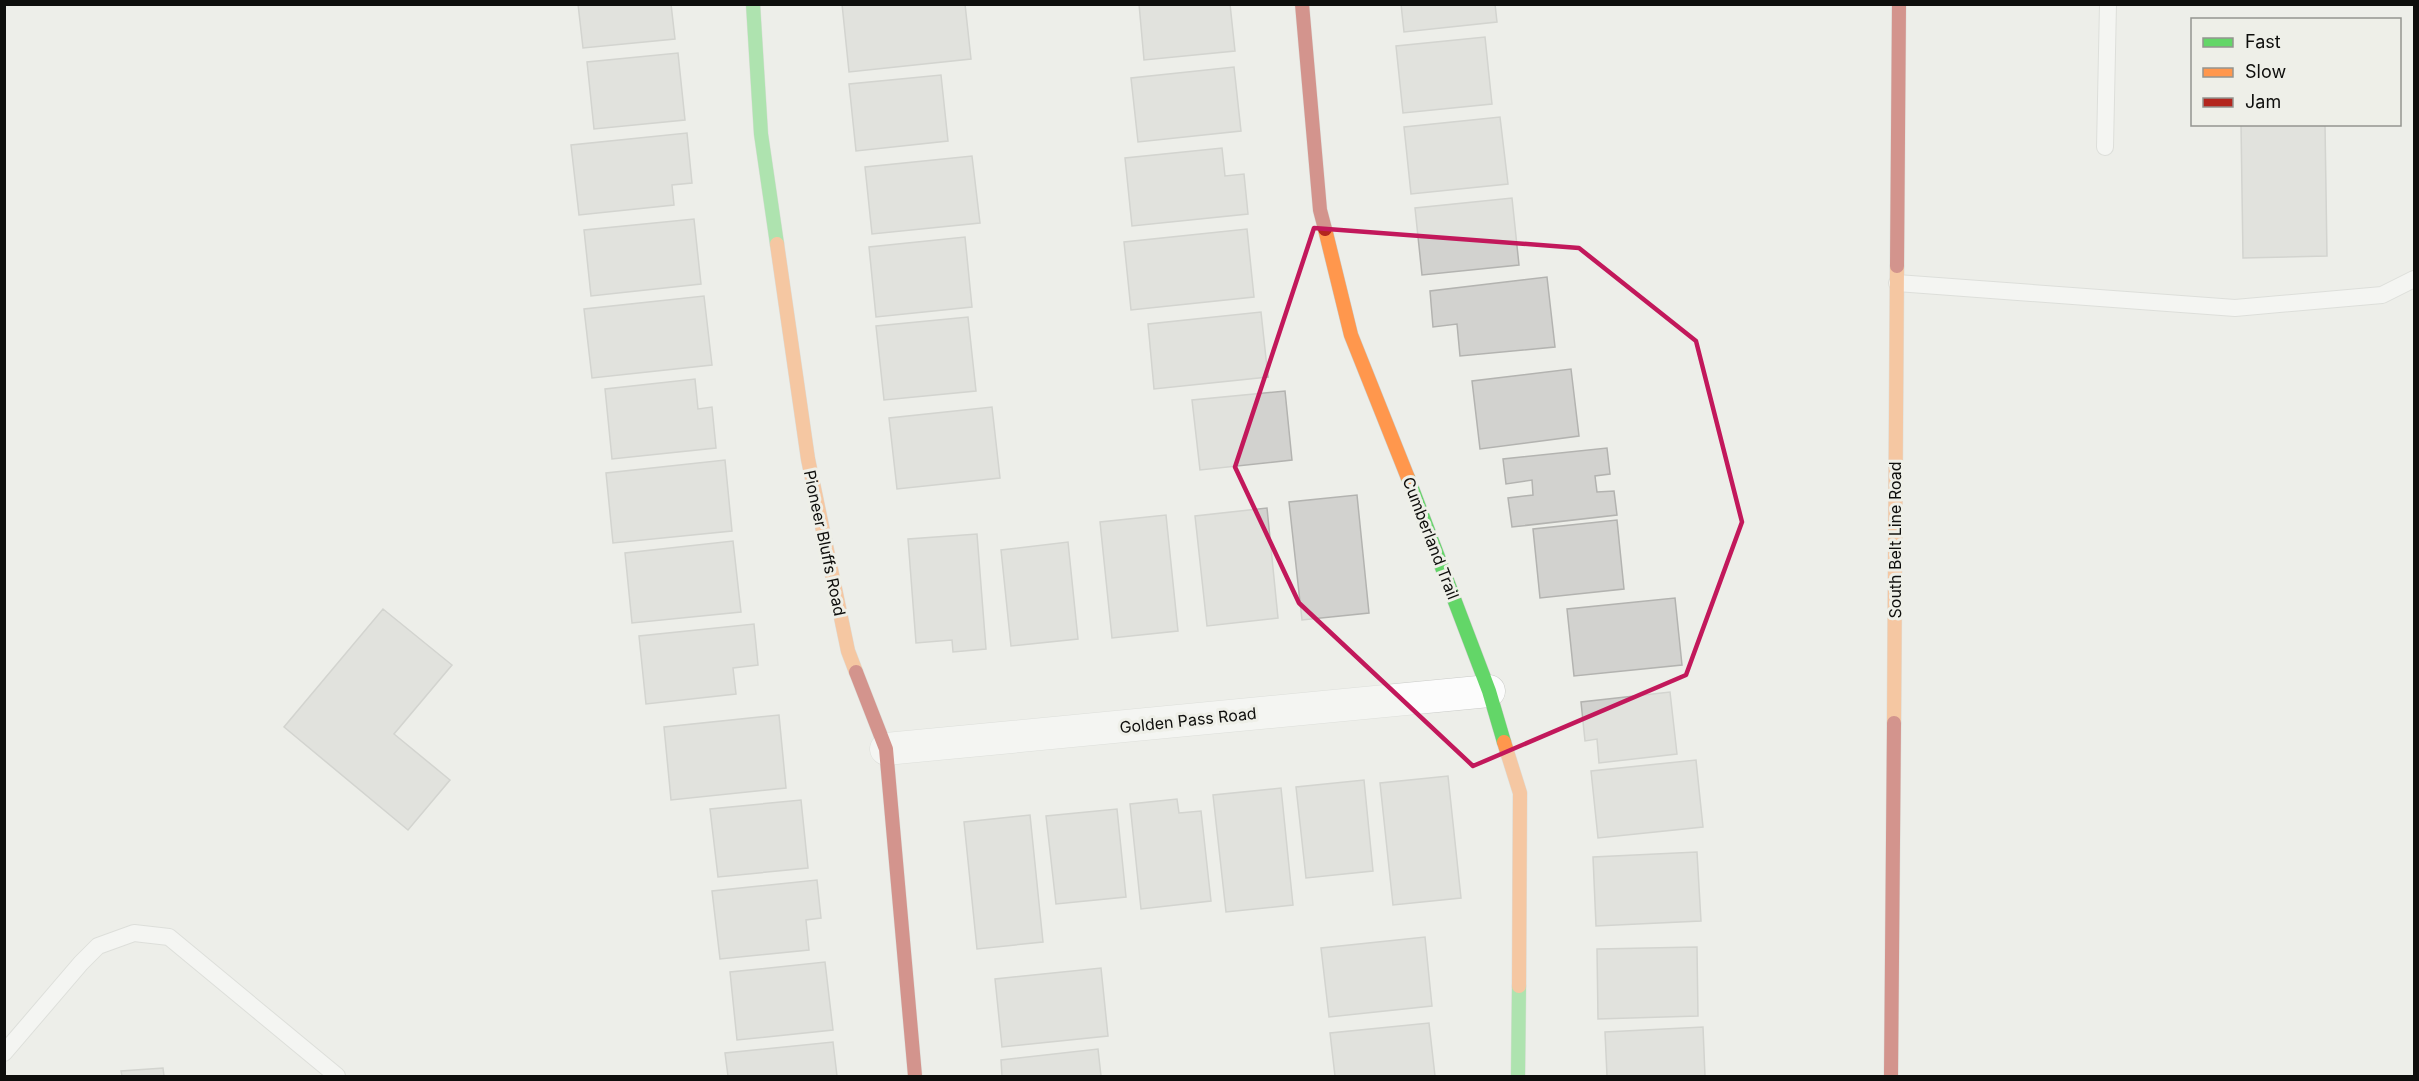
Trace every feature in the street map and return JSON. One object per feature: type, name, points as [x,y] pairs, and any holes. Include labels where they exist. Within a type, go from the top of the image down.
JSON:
[{"type":"street","name":"Pioneer Bluffs Road","points":[[753,4],[761,134],[808,459],[848,651],[886,749],[915,1077]]},
{"type":"street","name":"Cumberland Trail","points":[[1302,4],[1320,210],[1351,335],[1489,690],[1520,793],[1518,1077]]},
{"type":"street","name":"South Belt Line Road","points":[[1891,1077],[1899,4]]},
{"type":"street","name":"Golden Pass Road","points":[[886,749],[1489,690]]},
{"type":"lane","points":[[2104,147],[2108,4]]},
{"type":"lane","points":[[1897,283],[2235,308],[2382,295],[2415,279]]},
{"type":"lane","points":[[4,1053],[81,963],[99,946],[134,933],[169,937],[337,1077]]},
{"type":"highlighted area","points":[[1314,228],[1579,248],[1696,341],[1742,522],[1686,675],[1473,766],[1299,603],[1235,467]]},
{"type":"building","points":[[578,4],[671,4],[675,39],[583,48]]},
{"type":"building","points":[[842,4],[965,4],[971,59],[849,72]]},
{"type":"building","points":[[1139,4],[1230,4],[1235,51],[1144,60]]},
{"type":"building","points":[[1401,4],[1495,4],[1497,22],[1404,32]]},
{"type":"building","points":[[1485,37],[1492,104],[1403,113],[1396,46]]},
{"type":"building","points":[[678,53],[685,120],[594,129],[587,62]]},
{"type":"building","points":[[1234,67],[1241,131],[1138,142],[1131,78]]},
{"type":"building","points":[[941,75],[948,141],[856,151],[849,84]]},
{"type":"building","points":[[1500,117],[1508,184],[1411,194],[1404,127]]},
{"type":"building","points":[[2241,126],[2325,126],[2327,256],[2243,258]]},
{"type":"building","points":[[687,133],[692,183],[672,185],[674,205],[579,215],[571,145]]},
{"type":"building","points":[[1222,148],[1225,176],[1244,174],[1248,214],[1132,226],[1125,158]]},
{"type":"building","points":[[972,156],[980,223],[872,234],[865,167]]},
{"type":"building","points":[[1512,198],[1519,265],[1422,275],[1415,208]]},
{"type":"building","points":[[694,219],[701,284],[591,296],[584,230]]},
{"type":"building","points":[[1247,229],[1254,297],[1131,310],[1124,242]]},
{"type":"building","points":[[965,237],[972,307],[876,317],[869,247]]},
{"type":"building","points":[[1547,277],[1555,347],[1460,356],[1457,324],[1433,327],[1430,291]]},
{"type":"building","points":[[704,296],[712,365],[592,378],[584,309]]},
{"type":"building","points":[[1261,312],[1268,377],[1154,389],[1148,324]]},
{"type":"building","points":[[968,317],[976,391],[884,400],[876,326]]},
{"type":"building","points":[[1571,369],[1579,436],[1480,449],[1472,381]]},
{"type":"building","points":[[695,379],[698,409],[712,407],[716,448],[612,459],[605,389]]},
{"type":"building","points":[[1285,391],[1292,460],[1200,470],[1192,400]]},
{"type":"building","points":[[992,407],[1000,478],[897,489],[889,418]]},
{"type":"building","points":[[1607,448],[1610,474],[1595,476],[1597,492],[1614,491],[1617,515],[1512,527],[1508,498],[1533,495],[1532,480],[1506,484],[1503,459]]},
{"type":"building","points":[[725,460],[732,531],[613,543],[606,473]]},
{"type":"building","points":[[1357,495],[1369,613],[1302,620],[1289,502]]},
{"type":"building","points":[[1267,508],[1278,618],[1207,626],[1195,516]]},
{"type":"building","points":[[1166,515],[1178,631],[1112,638],[1100,522]]},
{"type":"building","points":[[1617,520],[1624,589],[1540,598],[1533,529]]},
{"type":"building","points":[[977,534],[986,649],[953,652],[952,640],[916,643],[908,539]]},
{"type":"building","points":[[733,541],[741,612],[632,623],[625,553]]},
{"type":"building","points":[[1068,542],[1078,639],[1011,646],[1001,550]]},
{"type":"building","points":[[1675,598],[1682,665],[1574,676],[1567,609]]},
{"type":"building","points":[[383,609],[452,665],[394,734],[450,780],[408,830],[284,727]]},
{"type":"building","points":[[754,624],[758,665],[733,668],[736,694],[646,704],[639,636]]},
{"type":"building","points":[[1670,692],[1677,754],[1599,763],[1597,739],[1585,741],[1581,702]]},
{"type":"building","points":[[779,715],[786,788],[671,800],[664,727]]},
{"type":"building","points":[[1696,760],[1703,827],[1598,838],[1591,771]]},
{"type":"building","points":[[1448,776],[1461,898],[1393,905],[1380,783]]},
{"type":"building","points":[[1364,780],[1373,871],[1306,878],[1296,787]]},
{"type":"building","points":[[1281,788],[1293,905],[1226,912],[1213,795]]},
{"type":"building","points":[[1177,799],[1179,813],[1201,811],[1211,901],[1141,909],[1130,804]]},
{"type":"building","points":[[801,800],[808,868],[718,877],[710,809]]},
{"type":"building","points":[[1117,809],[1126,897],[1056,904],[1046,816]]},
{"type":"building","points":[[1030,815],[1043,942],[977,949],[964,822]]},
{"type":"building","points":[[1697,852],[1701,921],[1596,926],[1593,857]]},
{"type":"building","points":[[817,880],[821,918],[806,920],[809,950],[720,959],[712,891]]},
{"type":"building","points":[[1425,937],[1432,1006],[1329,1017],[1321,948]]},
{"type":"building","points":[[1697,947],[1698,1016],[1598,1019],[1597,949]]},
{"type":"building","points":[[825,962],[833,1030],[737,1040],[730,972]]},
{"type":"building","points":[[1101,968],[1108,1036],[1002,1047],[995,979]]},
{"type":"building","points":[[1429,1023],[1435,1076],[1335,1076],[1330,1033]]},
{"type":"building","points":[[1703,1027],[1705,1076],[1607,1076],[1605,1032]]},
{"type":"building","points":[[833,1042],[837,1076],[728,1076],[725,1053]]},
{"type":"building","points":[[1098,1049],[1101,1076],[1002,1076],[1001,1060]]},
{"type":"building","points":[[163,1068],[164,1076],[122,1076],[121,1071]]},
{"type":"traffic: fast","points":[[753,4],[761,134],[777,244]]},
{"type":"traffic: fast","points":[[1408,478],[1489,691],[1504,742]]},
{"type":"traffic: fast","points":[[1518,1076],[1519,986]]},
{"type":"traffic: slow","points":[[1325,229],[1351,335],[1408,478]]},
{"type":"traffic: slow","points":[[777,244],[808,459],[848,651],[856,672]]},
{"type":"traffic: slow","points":[[1894,723],[1897,266]]},
{"type":"traffic: slow","points":[[1504,742],[1520,793],[1519,986]]},
{"type":"traffic: jam","points":[[1302,4],[1320,210],[1325,229]]},
{"type":"traffic: jam","points":[[1897,266],[1899,4]]},
{"type":"traffic: jam","points":[[856,672],[886,749],[915,1076]]},
{"type":"traffic: jam","points":[[1891,1076],[1894,723]]}]
